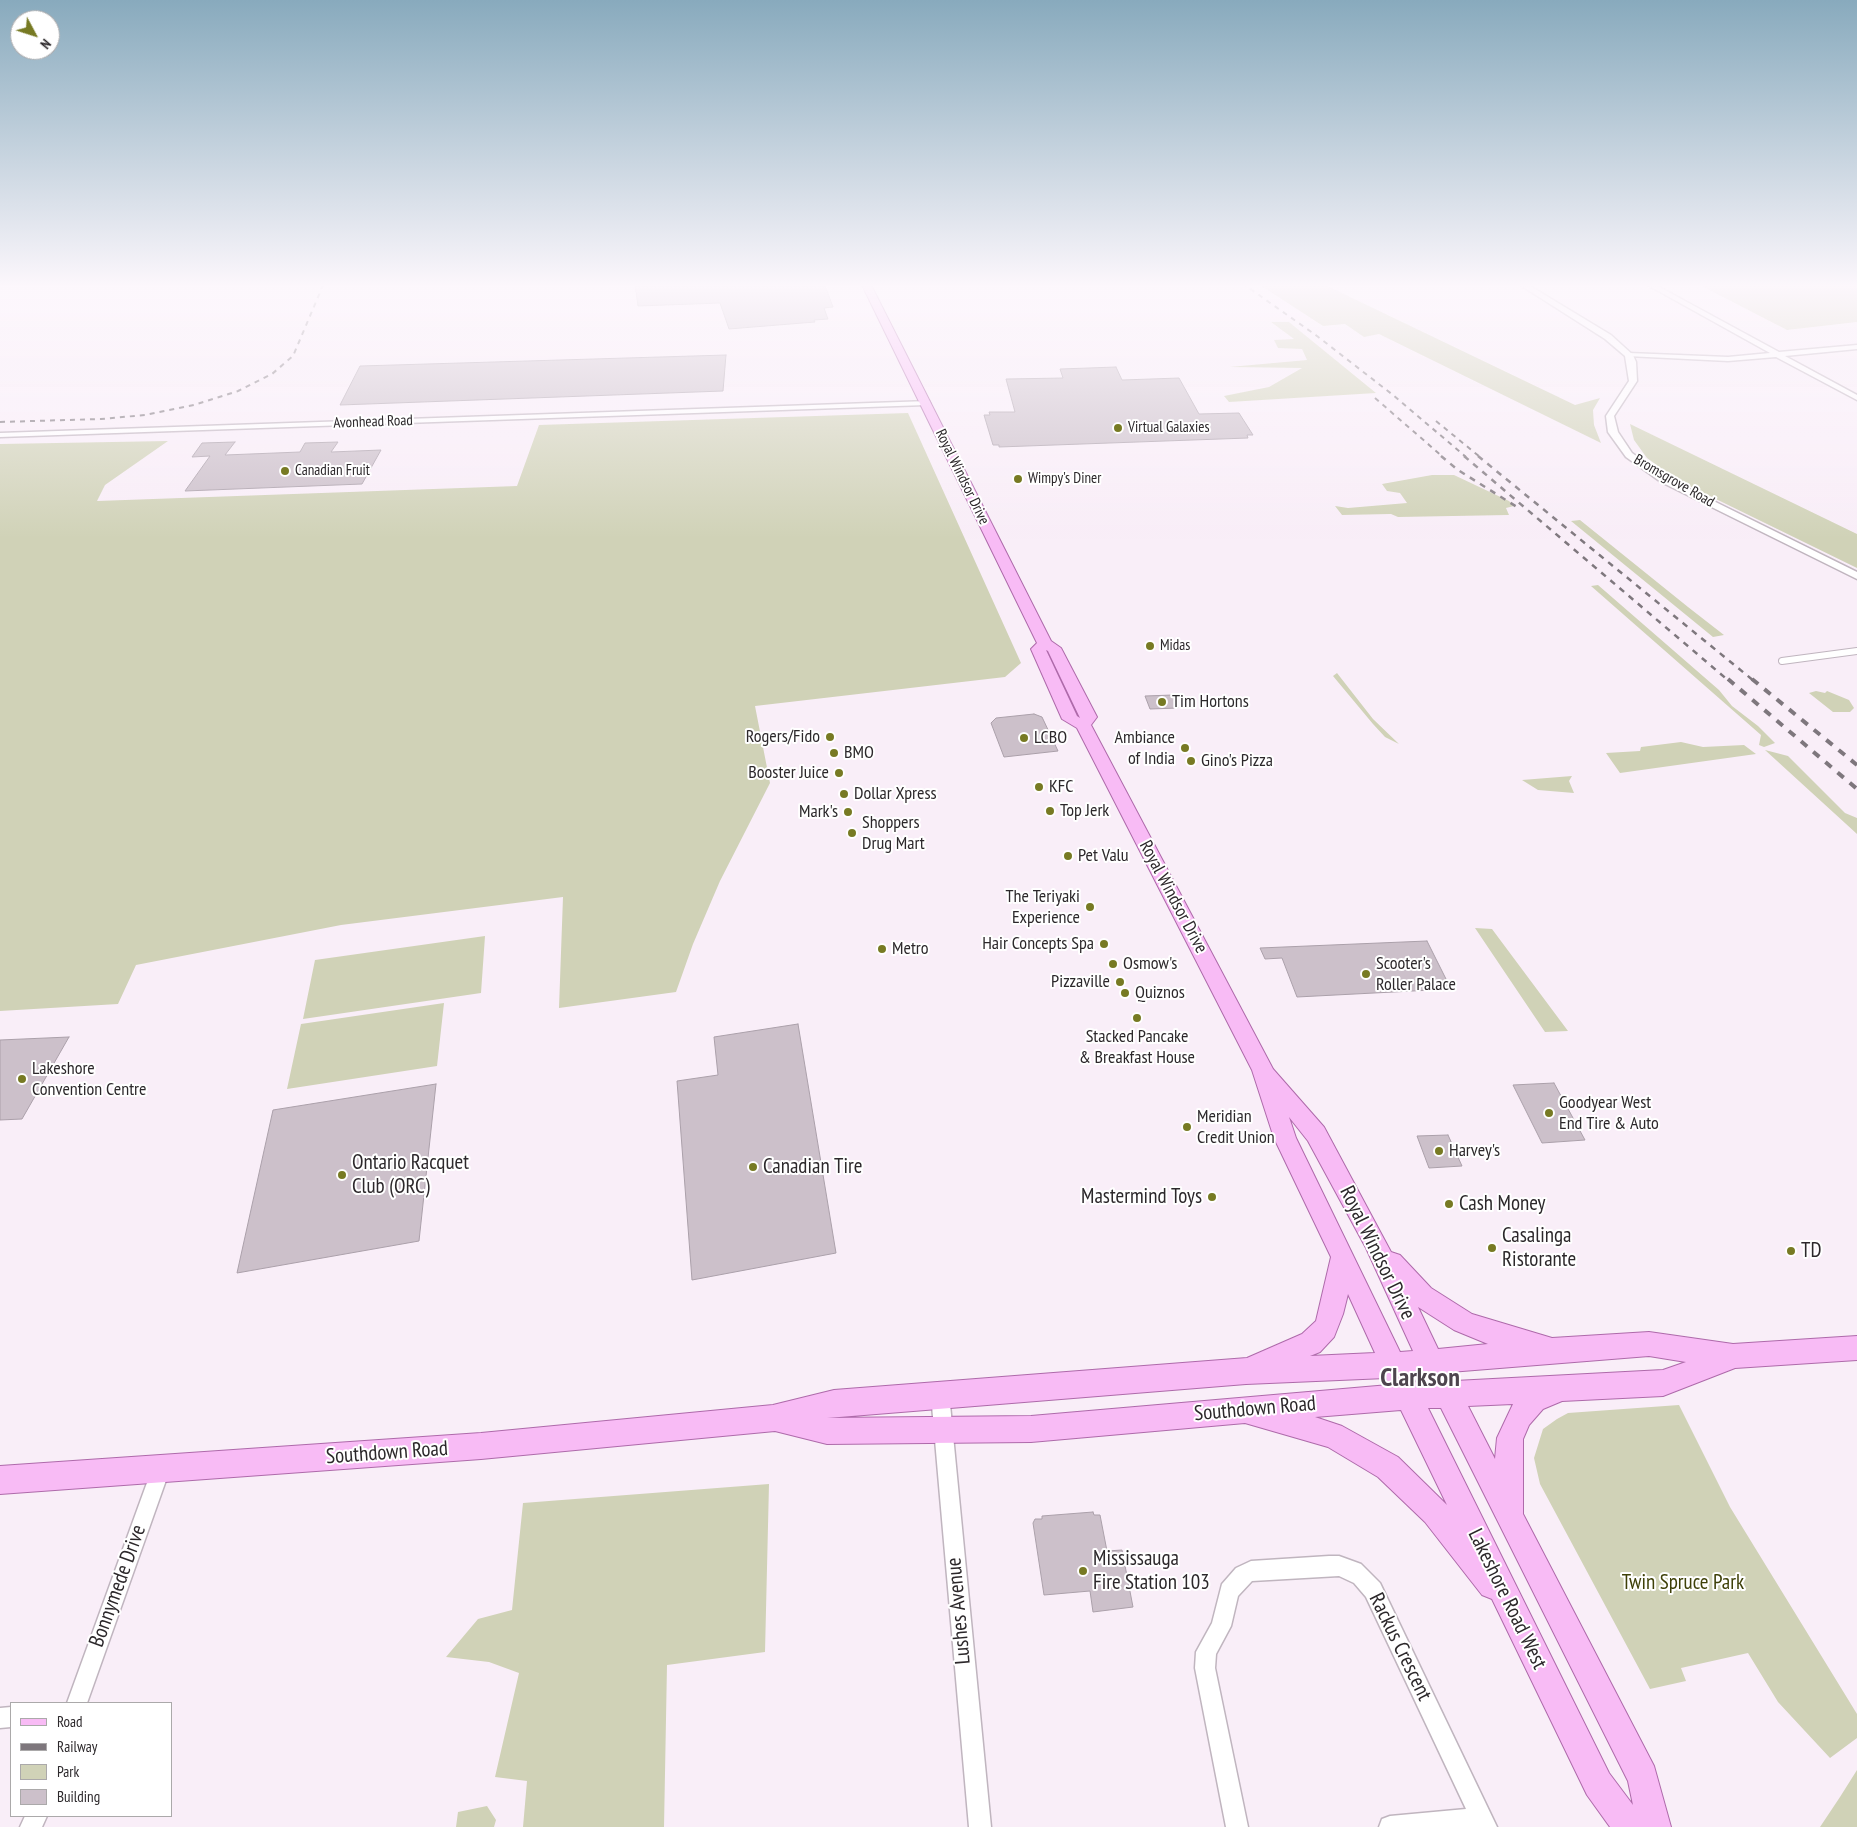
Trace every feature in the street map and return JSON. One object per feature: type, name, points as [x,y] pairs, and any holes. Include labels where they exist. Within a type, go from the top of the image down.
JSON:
[{"type":"main road","name":"Royal Windsor Drive","points":[[908,368],[1045,644],[1038,649],[1070,719],[1083,725],[1263,1070],[1284,1138],[1343,1257],[1393,1365]]},
{"type":"main road","name":"Royal Windsor Drive","points":[[1263,1070],[1316,1134],[1374,1241],[1448,1395]]},
{"type":"main road","points":[[1374,1241],[1400,1274],[1422,1296],[1463,1322],[1480,1330],[1556,1350]]},
{"type":"main road","points":[[1246,1371],[1311,1343],[1325,1329],[1331,1314],[1343,1257]]},
{"type":"main road","name":"Southdown Road","points":[[0,1480],[481,1446],[773,1418],[834,1403],[1246,1371],[1393,1365],[1556,1350],[1649,1344],[1734,1356],[1857,1348]]},
{"type":"main road","name":"Southdown Road","points":[[773,1418],[827,1431],[1031,1429],[1409,1397],[1664,1383],[1734,1356]]},
{"type":"main road","name":"Lakeshore Road West","points":[[1393,1365],[1598,1784],[1630,1827]]},
{"type":"main road","points":[[1511,1519],[1508,1474],[1510,1438],[1520,1416],[1534,1400],[1562,1389]]},
{"type":"main road","name":"Lakeshore Road West","points":[[1448,1395],[1643,1777],[1655,1827]]},
{"type":"main road","points":[[1241,1410],[1333,1435],[1388,1467],[1435,1512],[1515,1615]]},
{"type":"street","name":"Bromsgrove Road","points":[[1632,368],[1633,381],[1610,416],[1612,432],[1629,455],[1664,480],[1857,576]]},
{"type":"street","points":[[1803,368],[1857,398]]},
{"type":"street","name":"Avonhead Road","points":[[0,435],[926,404]]},
{"type":"street","points":[[1782,661],[1857,651]]},
{"type":"street","name":"Lushes Avenue","points":[[940,1394],[980,1827]]},
{"type":"street","name":"Bonnymede Drive","points":[[77,1702],[161,1468]]},
{"type":"street","name":"Rackus Crescent","points":[[1238,1827],[1205,1668],[1206,1652],[1222,1626],[1229,1591],[1243,1575],[1250,1572],[1329,1566],[1339,1566],[1354,1571],[1373,1590],[1484,1822]]},
{"type":"street","points":[[1390,1827],[1484,1822]]},
{"type":"green space","points":[[1302,368],[1346,368],[1376,393],[1229,402],[1224,396],[1269,387]]},
{"type":"green space","points":[[1449,368],[1499,368],[1575,405],[1600,398],[1593,410],[1594,425],[1601,443]]},
{"type":"green space","points":[[908,413],[1021,663],[1005,677],[755,706],[770,783],[720,881],[693,944],[676,992],[559,1008],[563,897],[341,925],[136,965],[118,1004],[0,1011],[0,444],[168,441],[105,485],[97,501],[517,486],[539,425]]},
{"type":"green space","points":[[1630,424],[1857,534],[1857,568],[1677,480],[1647,458],[1634,440]]},
{"type":"green space","points":[[1432,475],[1454,475],[1509,501],[1514,506],[1506,508],[1509,515],[1398,517],[1391,514],[1342,515],[1335,506],[1348,508],[1407,503],[1400,493],[1387,491],[1382,484]]},
{"type":"green space","points":[[1580,520],[1724,635],[1713,637],[1571,521]]},
{"type":"green space","points":[[1598,585],[1719,690],[1732,706],[1758,726],[1775,743],[1764,747],[1759,745],[1761,735],[1591,586]]},
{"type":"green space","points":[[1337,673],[1373,719],[1399,744],[1385,737],[1373,724],[1333,676]]},
{"type":"green space","points":[[1816,691],[1825,693],[1827,691],[1849,700],[1854,708],[1850,712],[1833,712],[1809,693]]},
{"type":"green space","points":[[1681,742],[1703,747],[1744,745],[1756,754],[1620,773],[1606,753],[1640,751],[1641,747]]},
{"type":"green space","points":[[1765,750],[1788,756],[1845,813],[1857,818],[1857,834]]},
{"type":"green space","points":[[1572,776],[1569,781],[1574,793],[1538,790],[1522,780]]},
{"type":"green space","points":[[1475,928],[1492,929],[1568,1031],[1545,1032]]},
{"type":"green space","points":[[485,936],[481,993],[303,1019],[315,960]]},
{"type":"green space","points":[[444,1003],[437,1066],[287,1089],[301,1024]]},
{"type":"green space","name":"Twin Spruce Park","points":[[1679,1405],[1730,1507],[1857,1714],[1857,1738],[1830,1758],[1778,1702],[1748,1653],[1681,1668],[1686,1681],[1650,1689],[1540,1484],[1534,1458],[1543,1429],[1557,1419],[1568,1413]]},
{"type":"green space","points":[[769,1484],[765,1652],[667,1665],[664,1827],[523,1827],[527,1781],[495,1777],[519,1673],[489,1662],[446,1657],[478,1619],[512,1610],[523,1503]]},
{"type":"green space","points":[[1857,1770],[1857,1827],[1820,1827],[1840,1797]]},
{"type":"green space","points":[[487,1806],[496,1820],[494,1827],[456,1827],[458,1812]]},
{"type":"building","points":[[359,368],[725,368],[723,391],[340,405]]},
{"type":"building","points":[[1117,368],[1122,380],[1179,378],[1199,414],[1239,413],[1253,435],[1247,435],[1248,438],[999,447],[999,445],[993,445],[984,415],[990,415],[989,412],[1015,412],[1006,379],[1063,378],[1060,369]]},
{"type":"building","name":"Canadian Fruit","points":[[235,442],[225,455],[300,452],[305,443],[338,442],[331,452],[381,450],[362,484],[185,491],[210,456],[192,457],[202,443]]},
{"type":"building","name":"Tim Hortons","points":[[1173,695],[1178,708],[1150,709],[1145,696]]},
{"type":"building","name":"LCBO","points":[[1034,714],[1042,717],[1058,751],[1004,757],[991,723],[996,718]]},
{"type":"building","name":"Scooter's Roller Palace","points":[[1427,941],[1451,989],[1297,997],[1282,958],[1265,959],[1260,948]]},
{"type":"building","name":"Canadian Tire","points":[[798,1024],[836,1253],[692,1280],[677,1081],[718,1075],[714,1037]]},
{"type":"building","name":"Lakeshore Convention Centre","points":[[69,1037],[22,1119],[0,1120],[0,1040]]},
{"type":"building","name":"Goodyear West End Tire & Auto","points":[[1554,1083],[1585,1140],[1542,1143],[1513,1085]]},
{"type":"building","name":"Ontario Racquet Club (ORC)","points":[[436,1084],[419,1241],[237,1273],[273,1110]]},
{"type":"building","name":"Harvey's","points":[[1448,1135],[1462,1166],[1429,1168],[1417,1136]]},
{"type":"building","name":"Mississauga Fire Station 103","points":[[1093,1512],[1094,1515],[1100,1515],[1107,1551],[1122,1550],[1133,1607],[1093,1612],[1090,1591],[1044,1595],[1033,1523],[1035,1519],[1042,1519],[1042,1516]]},
{"type":"railway","points":[[0,422],[101,419],[145,415],[194,405],[238,391],[272,374],[279,368]]},
{"type":"railway","points":[[1359,368],[1466,457]]},
{"type":"railway","points":[[1375,398],[1443,457]]},
{"type":"railway","points":[[1436,421],[1480,457]]},
{"type":"railway","points":[[1441,456],[1458,470],[1517,507]]},
{"type":"railway","points":[[1464,456],[1729,681]]},
{"type":"railway","points":[[1478,456],[1754,681]]},
{"type":"railway","points":[[1728,679],[1857,789]]},
{"type":"railway","points":[[1752,679],[1857,765]]},
{"type":"place","name":"Virtual Galaxies","points":[[1118,428]]},
{"type":"place","name":"Canadian Fruit","points":[[285,471]]},
{"type":"place","name":"Wimpy's Diner","points":[[1018,479]]},
{"type":"place","name":"Midas","points":[[1150,646]]},
{"type":"place","name":"Tim Hortons","points":[[1162,702]]},
{"type":"place","name":"Rogers/Fido","points":[[830,737]]},
{"type":"place","name":"LCBO","points":[[1024,738]]},
{"type":"place","name":"Ambiance of India","points":[[1185,748]]},
{"type":"place","name":"BMO","points":[[834,753]]},
{"type":"place","name":"Gino's Pizza","points":[[1191,761]]},
{"type":"place","name":"Booster Juice","points":[[839,773]]},
{"type":"place","name":"KFC","points":[[1039,787]]},
{"type":"place","name":"Dollar Xpress","points":[[844,794]]},
{"type":"place","name":"Top Jerk","points":[[1050,811]]},
{"type":"place","name":"Mark's","points":[[848,812]]},
{"type":"place","name":"Shoppers Drug Mart","points":[[852,833]]},
{"type":"place","name":"Pet Valu","points":[[1068,856]]},
{"type":"place","name":"The Teriyaki Experience","points":[[1090,907]]},
{"type":"place","name":"Hair Concepts Spa","points":[[1104,944]]},
{"type":"place","name":"Metro","points":[[882,949]]},
{"type":"place","name":"Osmow's","points":[[1113,964]]},
{"type":"place","name":"Scooter's Roller Palace","points":[[1366,974]]},
{"type":"place","name":"Pizzaville","points":[[1120,982]]},
{"type":"place","name":"Quiznos","points":[[1125,993]]},
{"type":"place","name":"Stacked Pancake & Breakfast House","points":[[1137,1018]]},
{"type":"place","name":"Lakeshore Convention Centre","points":[[22,1079]]},
{"type":"place","name":"Goodyear West End Tire & Auto","points":[[1549,1113]]},
{"type":"place","name":"Meridian Credit Union","points":[[1187,1127]]},
{"type":"place","name":"Harvey's","points":[[1439,1151]]},
{"type":"place","name":"Canadian Tire","points":[[753,1167]]},
{"type":"place","name":"Ontario Racquet Club (ORC)","points":[[342,1175]]},
{"type":"place","name":"Mastermind Toys","points":[[1212,1197]]},
{"type":"place","name":"Cash Money","points":[[1449,1204]]},
{"type":"place","name":"Casalinga Ristorante","points":[[1492,1248]]},
{"type":"place","name":"TD","points":[[1791,1251]]},
{"type":"place","name":"Mississauga Fire Station 103","points":[[1083,1571]]},
{"type":"district","name":"Clarkson","points":[[1420,1379]]}]
